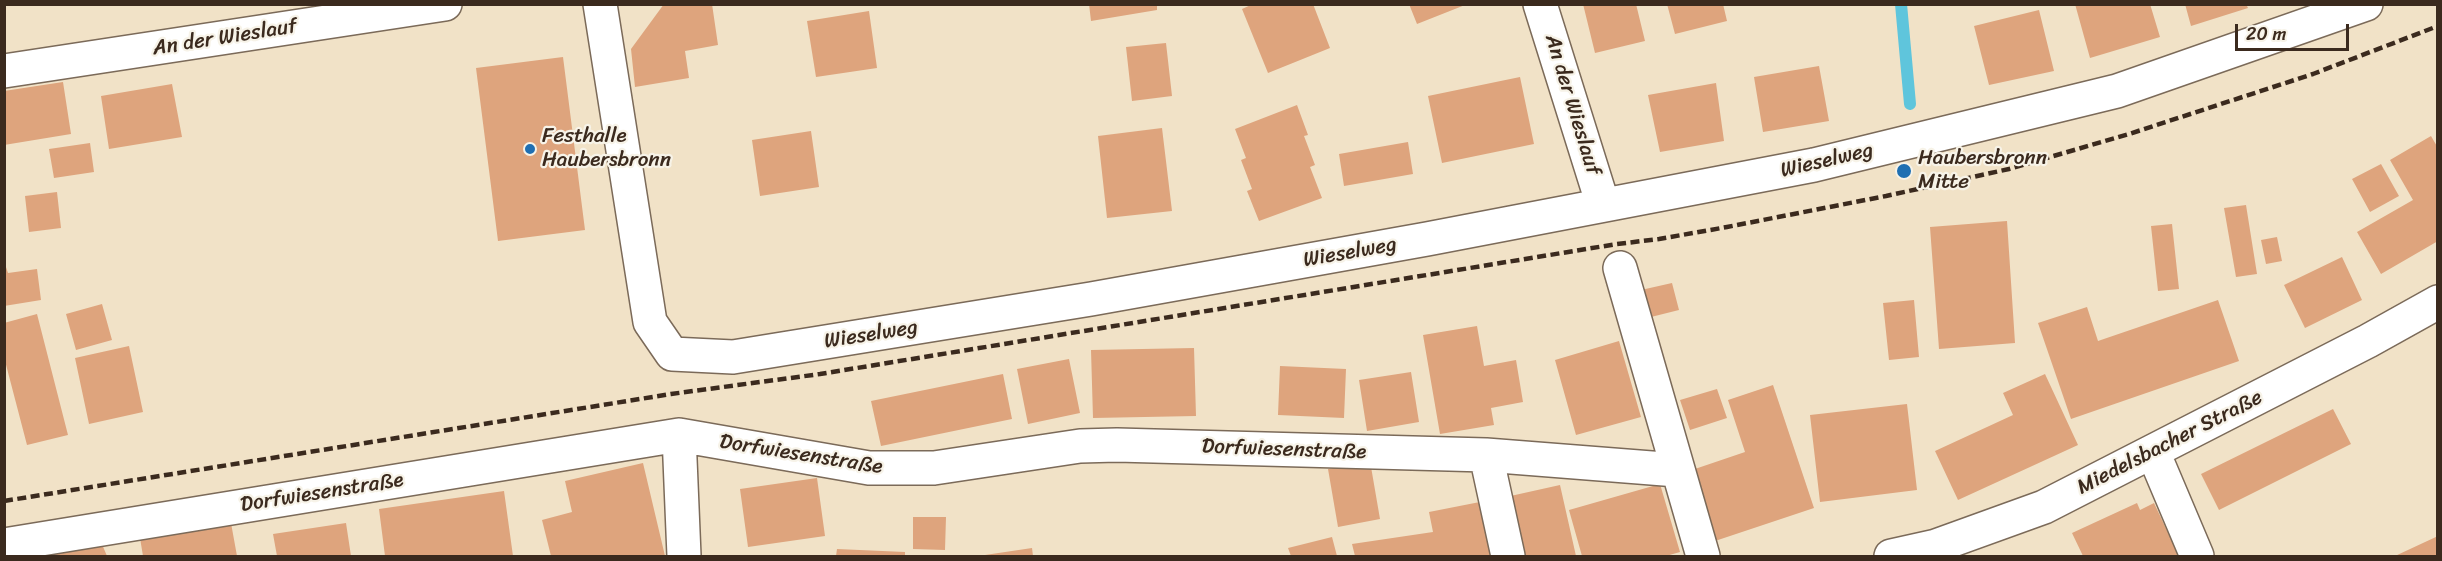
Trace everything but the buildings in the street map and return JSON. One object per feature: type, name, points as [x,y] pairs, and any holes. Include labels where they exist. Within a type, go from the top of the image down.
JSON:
[{"type":"street","name":"An der Wieslauf","points":[[4,71],[445,4]]},
{"type":"street","name":"Wieselweg","points":[[600,4],[650,322],[672,354],[733,357],[1091,299],[1814,165],[2117,91],[2366,4]]},
{"type":"street","name":"An der Wieslauf","points":[[1540,4],[1603,205]]},
{"type":"street","points":[[1620,268],[1703,556]]},
{"type":"street","name":"Miedelsbacher Straße","points":[[1891,556],[1938,551],[2044,507],[2368,341],[2438,302]]},
{"type":"street","points":[[679,435],[684,556]]},
{"type":"street","name":"Dorfwiesenstraße","points":[[4,544],[679,435],[869,468],[934,468],[1060,448],[1108,445],[1486,455],[1677,470]]},
{"type":"street","points":[[2153,452],[2197,556]]},
{"type":"street","points":[[1486,455],[1508,556]]},
{"type":"waterway","points":[[1901,4],[1910,104]]},
{"type":"railway","points":[[4,501],[671,394],[820,374],[1659,239],[1886,196],[2009,169],[2129,134],[2313,74],[2438,26]]},
{"type":"place","name":"Festhalle Haubersbronn","points":[[530,149]]},
{"type":"place","name":"Haubersbronn Mitte","points":[[1904,171]]}]
